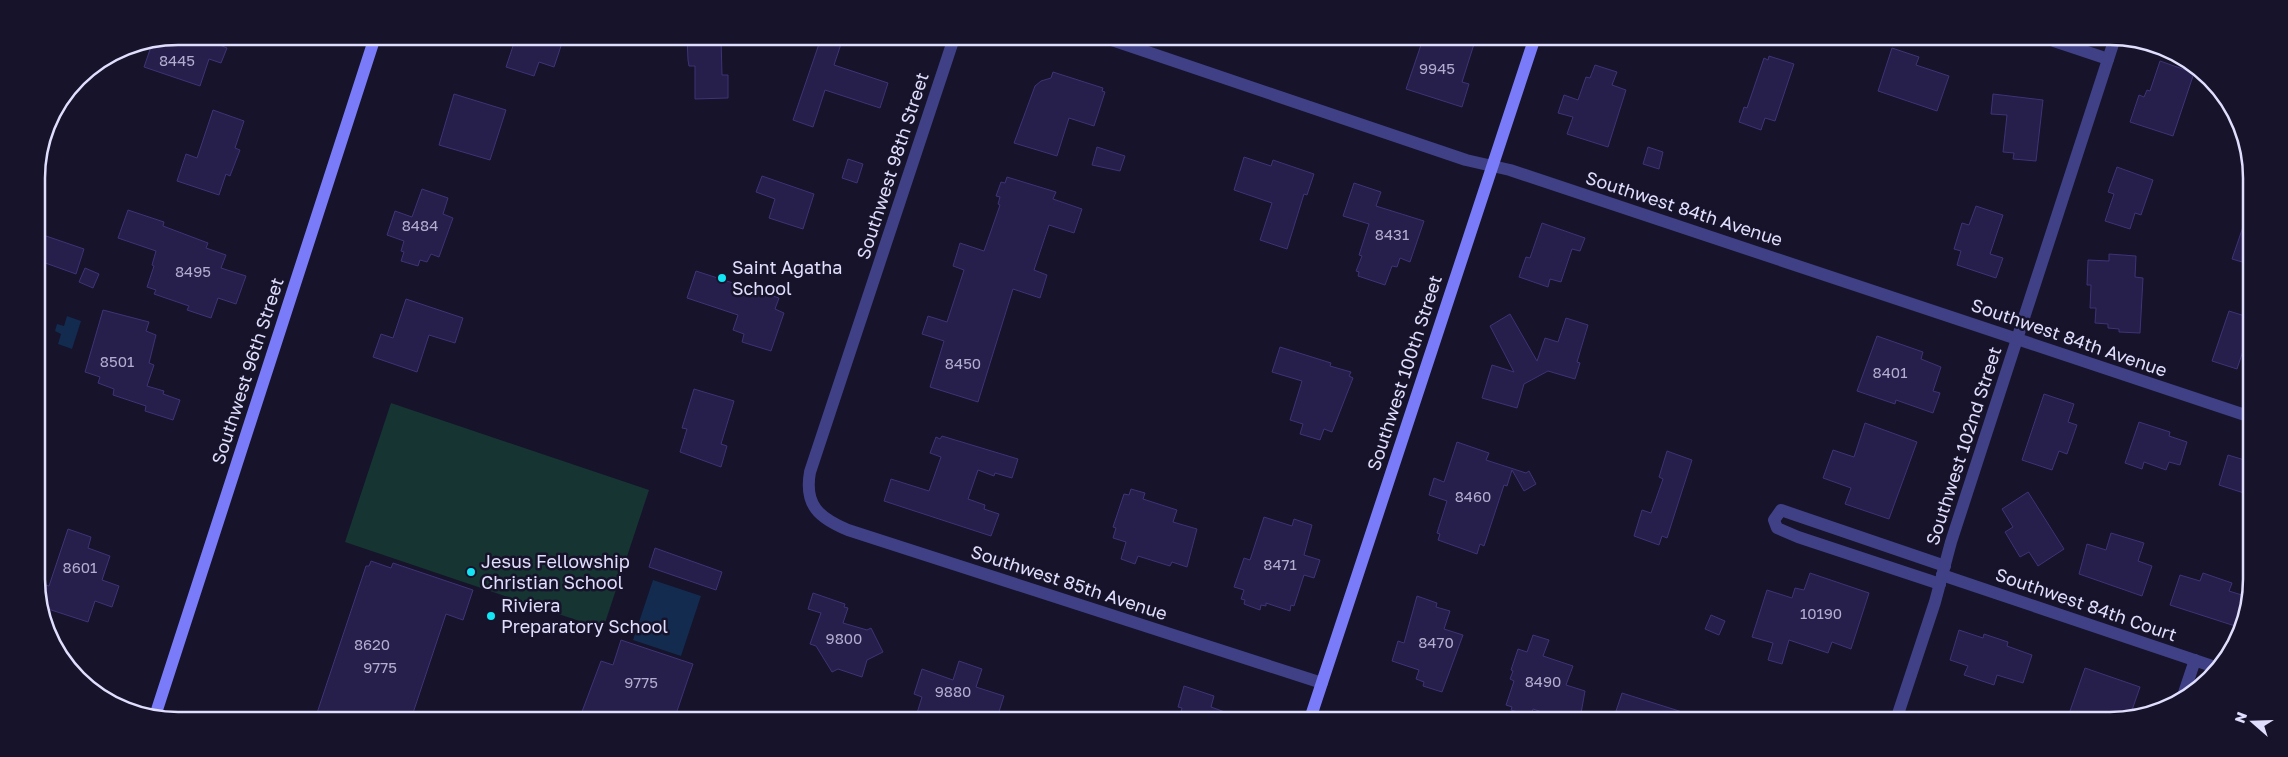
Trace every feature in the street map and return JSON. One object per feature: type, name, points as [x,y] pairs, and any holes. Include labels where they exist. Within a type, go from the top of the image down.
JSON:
[{"type":"street","name":"Southwest 96th Street","points":[[157,710],[372,45]]},
{"type":"street","name":"Southwest 98th Street","points":[[812,505],[808,496],[807,485],[810,472],[952,45]]},
{"type":"street","name":"Southwest 84th Avenue","points":[[1127,45],[1466,160],[1510,170],[2243,414]]},
{"type":"street","name":"Southwest 100th Street","points":[[1312,712],[1532,45]]},
{"type":"street","points":[[2066,45],[2108,59]]},
{"type":"street","name":"Southwest 102nd Street","points":[[1899,712],[2017,338],[2113,45]]},
{"type":"street","name":"Southwest 85th Avenue","points":[[812,505],[828,520],[848,530],[1322,683]]},
{"type":"street","name":"Southwest 84th Court","points":[[1942,575],[1798,537],[1777,528],[1774,520],[1781,510],[1942,575],[2211,666]]},
{"type":"street","points":[[2185,689],[2195,660]]},
{"type":"green space","points":[[391,403],[649,490],[603,629],[345,542]]},
{"type":"water","points":[[67,316],[81,321],[72,349],[58,344],[61,334],[55,331],[57,324],[64,326]]},
{"type":"water","points":[[653,580],[701,596],[681,656],[633,640]]},
{"type":"building","points":[[220,45],[227,48],[221,63],[209,59],[200,86],[144,67],[150,48],[161,46]]},
{"type":"building","points":[[513,45],[561,45],[554,67],[539,62],[534,76],[506,67]]},
{"type":"building","points":[[687,45],[721,45],[722,75],[728,75],[728,98],[695,99],[695,66],[689,66]]},
{"type":"building","points":[[819,45],[841,45],[834,65],[888,83],[880,108],[825,90],[813,127],[793,120]]},
{"type":"building","points":[[1421,45],[1474,45],[1462,82],[1469,84],[1462,107],[1406,89]]},
{"type":"building","points":[[1892,48],[1919,57],[1916,65],[1949,76],[1937,111],[1878,91]]},
{"type":"building","points":[[1769,56],[1794,64],[1775,121],[1765,118],[1761,130],[1739,122],[1744,107],[1747,108],[1764,58],[1768,60]]},
{"type":"building","points":[[2160,61],[2188,71],[2193,75],[2173,136],[2130,122],[2139,95],[2144,97],[2147,90],[2150,91]]},
{"type":"building","points":[[1595,65],[1617,72],[1612,85],[1626,90],[1608,147],[1567,134],[1573,117],[1558,113],[1564,95],[1578,100],[1586,77],[1590,78]]},
{"type":"building","points":[[1053,72],[1103,88],[1102,91],[1105,92],[1094,126],[1069,118],[1057,156],[1014,143],[1035,86],[1041,81],[1051,78]]},
{"type":"building","points":[[454,94],[506,110],[490,160],[439,145]]},
{"type":"building","points":[[1993,94],[2043,100],[2036,161],[2013,159],[2014,153],[2003,152],[2007,115],[1991,114]]},
{"type":"building","points":[[213,110],[244,121],[235,148],[240,150],[230,176],[226,174],[219,195],[177,181],[186,154],[197,158]]},
{"type":"building","points":[[1097,147],[1125,156],[1120,171],[1092,165]]},
{"type":"building","points":[[1648,147],[1663,152],[1659,169],[1643,164]]},
{"type":"building","points":[[1244,157],[1271,166],[1273,160],[1314,174],[1307,195],[1304,194],[1287,249],[1260,240],[1272,203],[1234,190]]},
{"type":"building","points":[[848,159],[863,164],[857,183],[842,178]]},
{"type":"building","points":[[2117,167],[2153,180],[2141,215],[2135,213],[2130,229],[2105,221],[2114,194],[2108,192]]},
{"type":"building","points":[[762,176],[814,194],[803,229],[769,218],[775,199],[756,192]]},
{"type":"building","points":[[1007,177],[1056,192],[1053,199],[1082,209],[1074,233],[1049,225],[1034,270],[1047,275],[1040,298],[1013,289],[978,402],[930,387],[944,341],[922,334],[928,316],[947,322],[964,270],[953,266],[960,243],[984,251],[1000,205],[998,204],[1000,197],[996,196],[1001,182],[1005,183]]},
{"type":"building","points":[[1354,183],[1381,192],[1376,206],[1424,221],[1410,262],[1400,258],[1397,267],[1392,266],[1385,285],[1358,276],[1359,272],[1356,271],[1362,256],[1359,255],[1369,224],[1343,216]]},
{"type":"building","points":[[422,189],[448,198],[443,214],[453,218],[439,257],[431,254],[427,262],[420,260],[418,266],[401,261],[404,252],[401,251],[404,241],[387,235],[395,211],[412,217]]},
{"type":"building","points":[[1976,206],[2003,215],[1990,254],[2003,258],[1996,278],[1957,265],[1961,251],[1954,249],[1962,223],[1969,225]]},
{"type":"building","points":[[128,210],[164,222],[163,226],[208,243],[206,248],[226,255],[221,268],[246,276],[236,304],[218,298],[211,318],[187,310],[189,306],[154,294],[156,290],[147,287],[154,266],[152,265],[156,251],[118,238]]},
{"type":"building","points":[[1542,223],[1585,238],[1580,251],[1572,249],[1561,282],[1550,279],[1548,287],[1519,277],[1526,257],[1530,258]]},
{"type":"building","points":[[2243,227],[2243,262],[2232,259]]},
{"type":"building","points":[[46,236],[84,249],[76,274],[45,263]]},
{"type":"building","points":[[2109,254],[2136,256],[2135,277],[2143,278],[2140,333],[2119,332],[2119,329],[2108,328],[2108,324],[2095,323],[2096,308],[2090,308],[2091,285],[2087,285],[2088,260],[2109,261]]},
{"type":"building","points":[[85,268],[99,274],[93,288],[79,282]]},
{"type":"building","points":[[696,271],[779,298],[775,309],[784,313],[771,351],[742,342],[744,334],[733,330],[738,315],[687,298]]},
{"type":"building","points":[[406,299],[463,318],[455,343],[429,335],[417,372],[373,357],[381,334],[393,338]]},
{"type":"building","points":[[103,310],[149,322],[146,331],[156,335],[149,363],[154,365],[147,386],[164,391],[163,394],[180,400],[173,420],[145,411],[146,406],[113,395],[114,389],[98,383],[100,377],[85,372]]},
{"type":"building","points":[[2229,311],[2243,315],[2243,351],[2237,369],[2212,361]]},
{"type":"building","points":[[1510,314],[1537,361],[1545,338],[1558,342],[1566,318],[1588,325],[1577,362],[1580,363],[1575,379],[1548,371],[1524,384],[1517,408],[1482,398],[1492,365],[1514,372],[1490,326]]},
{"type":"building","points":[[1877,336],[1923,352],[1921,359],[1941,367],[1933,391],[1940,393],[1933,413],[1896,400],[1895,404],[1857,391]]},
{"type":"building","points":[[1280,347],[1331,363],[1330,366],[1351,372],[1349,376],[1353,378],[1332,432],[1324,429],[1320,440],[1300,434],[1303,424],[1290,420],[1302,381],[1272,372]]},
{"type":"building","points":[[694,389],[734,401],[721,444],[727,446],[721,467],[680,452],[687,429],[682,428]]},
{"type":"building","points":[[2044,394],[2074,404],[2068,422],[2077,425],[2067,454],[2059,451],[2052,470],[2022,460]]},
{"type":"building","points":[[2139,422],[2170,432],[2169,436],[2187,442],[2180,465],[2169,462],[2166,470],[2144,462],[2142,469],[2125,463]]},
{"type":"building","points":[[1865,423],[1917,442],[1889,519],[1845,504],[1851,488],[1823,478],[1833,450],[1854,457]]},
{"type":"building","points":[[942,436],[1018,459],[1012,478],[995,473],[994,476],[978,470],[968,499],[985,505],[984,509],[999,514],[991,536],[884,501],[891,479],[929,491],[941,457],[930,453],[936,437],[940,439]]},
{"type":"building","points":[[1457,442],[1489,453],[1486,460],[1526,473],[1529,471],[1536,484],[1524,491],[1512,470],[1507,486],[1504,485],[1484,546],[1480,544],[1477,554],[1438,540],[1440,534],[1437,533],[1447,501],[1429,495],[1434,478],[1444,482]]},
{"type":"building","points":[[1667,451],[1692,460],[1667,538],[1662,536],[1659,545],[1634,536],[1642,510],[1651,513],[1663,479],[1659,477]]},
{"type":"building","points":[[2228,455],[2243,460],[2243,493],[2219,485]]},
{"type":"building","points":[[1131,489],[1145,493],[1143,499],[1177,510],[1173,522],[1197,529],[1187,567],[1172,562],[1170,566],[1138,556],[1135,564],[1121,559],[1126,542],[1113,538],[1116,528],[1113,527],[1124,494],[1129,495]]},
{"type":"building","points":[[2028,492],[2064,549],[2038,566],[2029,552],[2020,557],[2005,532],[2013,527],[2002,509]]},
{"type":"building","points":[[1264,517],[1292,526],[1294,519],[1312,525],[1304,555],[1320,560],[1314,578],[1304,575],[1294,606],[1291,605],[1290,611],[1266,603],[1266,606],[1261,605],[1260,610],[1244,604],[1245,600],[1241,599],[1244,590],[1234,587],[1244,558],[1250,560]]},
{"type":"building","points":[[68,529],[91,537],[88,548],[110,556],[102,580],[119,586],[112,607],[95,601],[88,622],[49,609],[45,585],[49,586]]},
{"type":"building","points":[[2111,533],[2144,543],[2138,561],[2152,566],[2142,596],[2079,574],[2087,544],[2106,550]]},
{"type":"building","points":[[655,548],[722,572],[716,590],[649,567]]},
{"type":"building","points":[[371,561],[391,568],[393,563],[473,590],[463,620],[446,614],[413,712],[317,712],[366,566],[369,566]]},
{"type":"building","points":[[1810,573],[1869,593],[1851,649],[1832,642],[1828,653],[1789,640],[1782,664],[1768,660],[1773,643],[1752,637],[1767,590],[1792,598],[1795,588],[1804,590]]},
{"type":"building","points":[[2203,573],[2232,583],[2229,591],[2242,595],[2234,626],[2170,605],[2180,575],[2200,581]]},
{"type":"building","points":[[813,593],[845,604],[844,607],[848,608],[843,623],[867,630],[871,628],[883,652],[867,660],[862,677],[838,669],[832,672],[816,646],[810,644],[821,613],[808,609]]},
{"type":"building","points":[[1417,596],[1437,603],[1436,607],[1450,611],[1444,629],[1463,635],[1442,692],[1423,686],[1424,682],[1416,679],[1419,670],[1392,661],[1398,641],[1404,643]]},
{"type":"building","points":[[1711,615],[1725,621],[1719,635],[1705,629]]},
{"type":"building","points":[[1959,630],[1983,638],[1984,634],[2008,642],[2007,646],[2032,655],[2023,683],[1997,675],[1994,685],[1964,675],[1968,666],[1950,660]]},
{"type":"building","points":[[1533,635],[1549,640],[1543,656],[1573,666],[1566,685],[1585,691],[1581,712],[1542,712],[1533,709],[1532,712],[1518,712],[1511,710],[1512,707],[1506,705],[1514,681],[1510,679],[1513,671],[1511,670],[1518,649],[1527,652]]},
{"type":"building","points":[[621,640],[693,664],[677,712],[582,712],[601,661],[613,665]]},
{"type":"building","points":[[959,661],[982,669],[976,687],[1004,696],[999,712],[917,712],[922,697],[914,694],[922,669],[953,680]]},
{"type":"building","points":[[2085,668],[2140,687],[2132,710],[2118,712],[2070,711]]},
{"type":"building","points":[[1184,686],[1214,696],[1211,707],[1225,712],[1181,712],[1182,708],[1178,707]]},
{"type":"building","points":[[1622,693],[1682,712],[1616,712]]},
{"type":"place","name":"Saint Agatha School","points":[[722,278]]},
{"type":"place","name":"Jesus Fellowship Christian School","points":[[471,572]]},
{"type":"place","name":"Riviera Preparatory School","points":[[491,616]]}]
